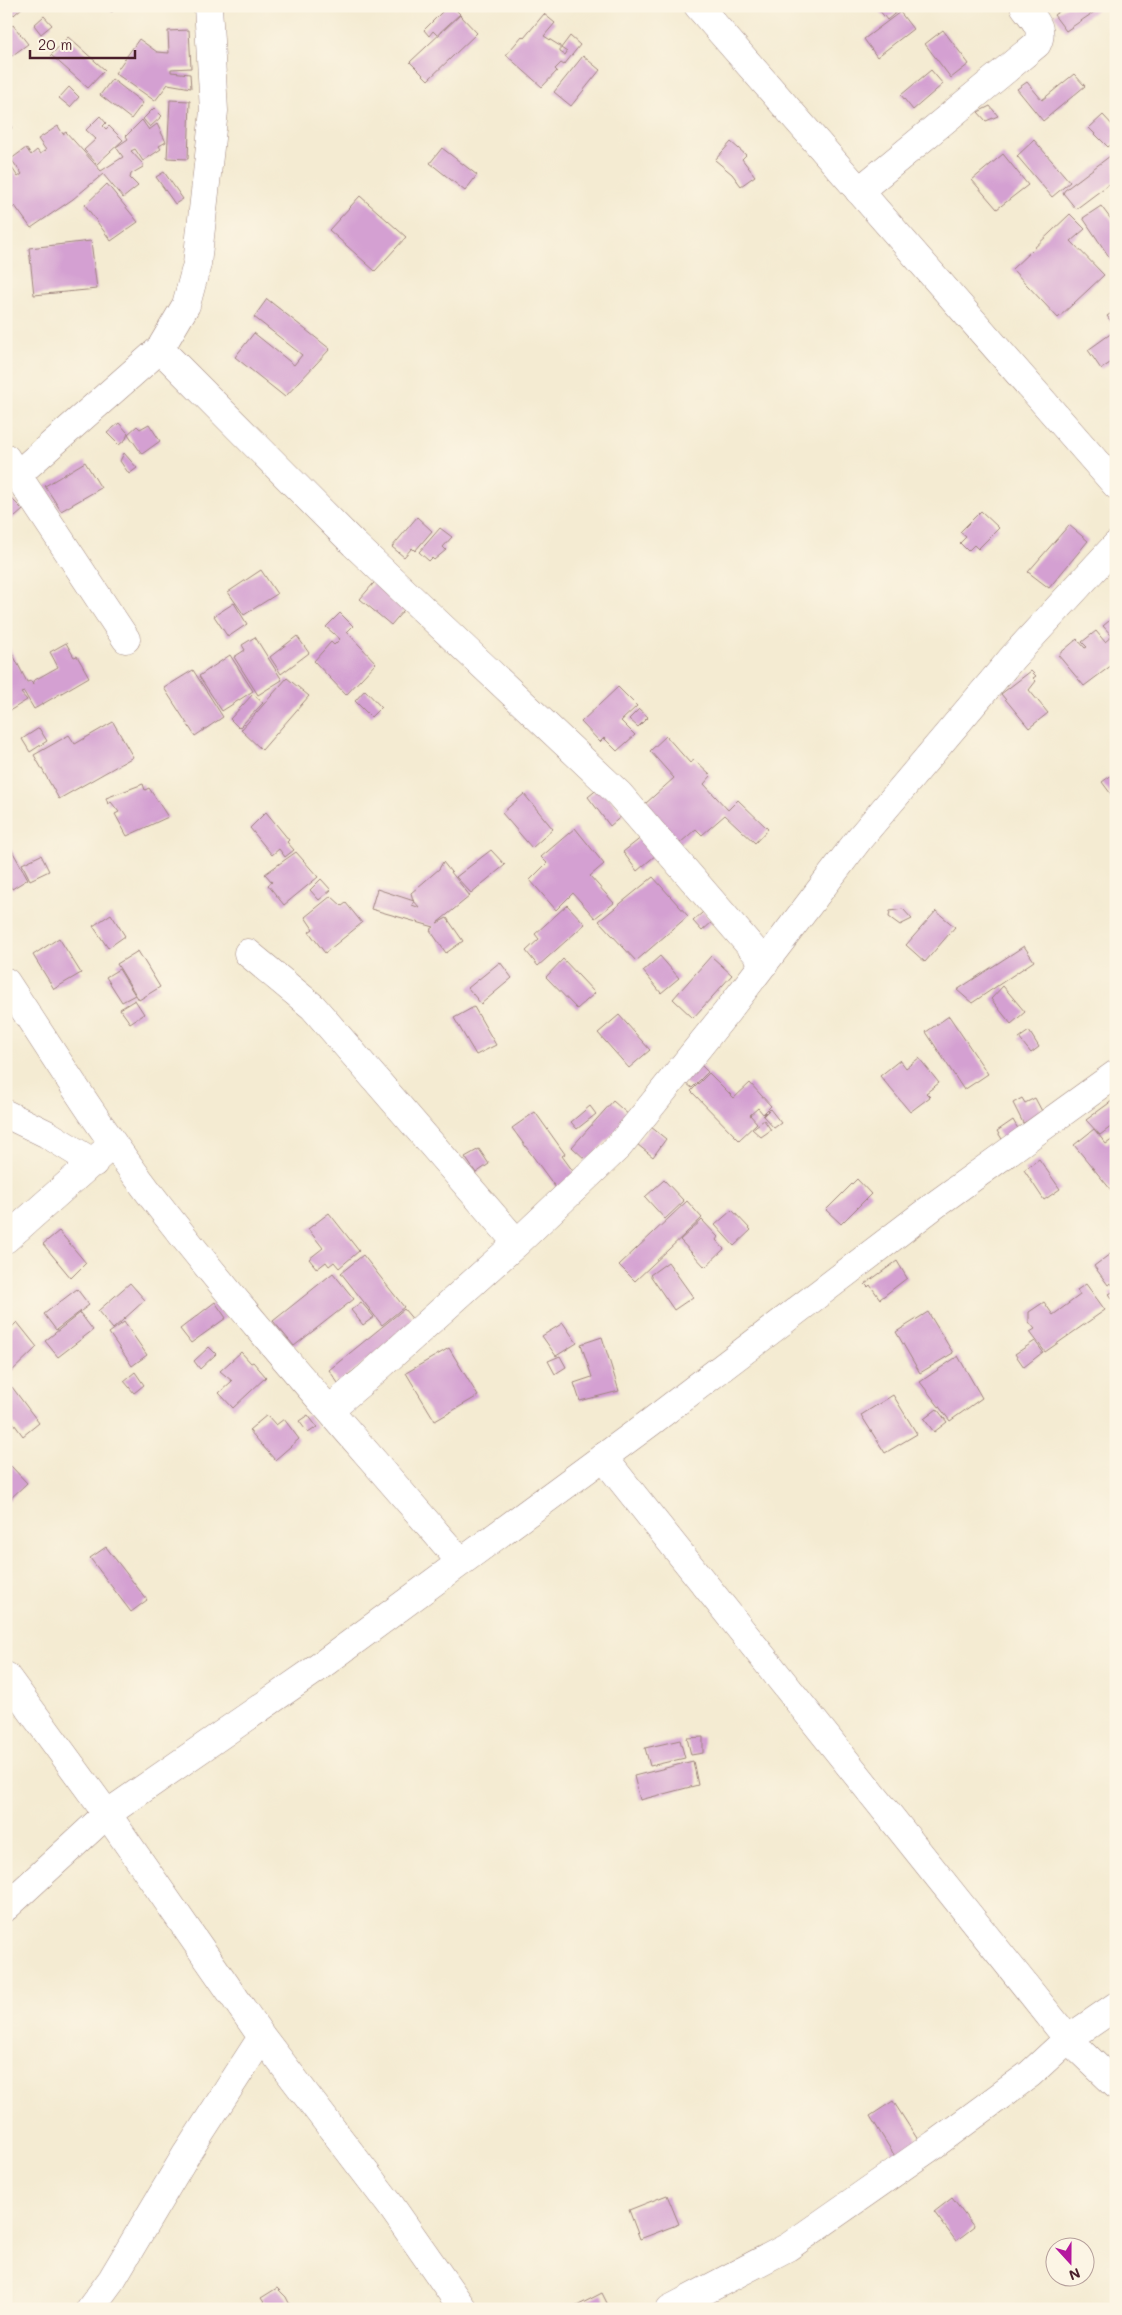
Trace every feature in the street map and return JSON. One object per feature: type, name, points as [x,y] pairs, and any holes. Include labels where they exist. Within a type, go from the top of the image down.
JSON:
[{"type":"street","points":[[126,639],[12,467],[160,349],[186,305],[198,264],[214,111],[208,6]]},
{"type":"street","points":[[698,6],[1116,484]]},
{"type":"street","points":[[860,191],[1037,44],[1040,36],[1040,27],[1024,6]]},
{"type":"street","points":[[160,349],[354,544],[619,794],[765,963]]},
{"type":"street","points":[[330,1409],[517,1242],[619,1146],[765,963],[866,832],[1013,657],[1116,545]]},
{"type":"street","points":[[248,953],[314,1007],[517,1242]]},
{"type":"street","points":[[6,982],[113,1144],[164,1212],[298,1376],[330,1409],[460,1561]]},
{"type":"street","points":[[6,1907],[107,1814],[312,1672],[603,1457],[935,1205],[1116,1074]]},
{"type":"street","points":[[6,1114],[47,1134],[94,1163]]},
{"type":"street","points":[[6,1239],[94,1163],[113,1144]]},
{"type":"street","points":[[603,1457],[1068,2039],[1116,2085]]},
{"type":"street","points":[[6,1676],[107,1814],[262,2037],[391,2206],[463,2309]]},
{"type":"street","points":[[670,2309],[788,2247],[936,2144],[1030,2074],[1068,2039],[1116,2006]]},
{"type":"street","points":[[90,2309],[112,2280],[187,2153],[262,2037]]},
{"type":"building","points":[[6,6],[24,6],[14,15]]},
{"type":"building","points":[[105,6],[117,6],[112,12]]},
{"type":"building","points":[[448,6],[452,6],[460,14],[437,35],[433,31],[429,36],[424,30]]},
{"type":"building","points":[[876,6],[897,6],[899,10],[887,20]]},
{"type":"building","points":[[1067,6],[1103,6],[1066,31],[1054,15]]},
{"type":"building","points":[[900,12],[913,29],[877,57],[864,39]]},
{"type":"building","points":[[544,14],[555,23],[544,36],[560,46],[560,52],[565,55],[567,52],[561,48],[570,36],[580,45],[564,65],[561,63],[555,69],[557,71],[542,87],[506,55],[522,36],[524,38]]},
{"type":"building","points":[[460,15],[477,33],[428,80],[410,62]]},
{"type":"building","points":[[44,16],[52,25],[41,34],[34,25]]},
{"type":"building","points":[[1116,24],[1116,41],[1111,32],[1114,31],[1112,26]]},
{"type":"building","points":[[13,25],[28,44],[6,60],[6,30]]},
{"type":"building","points":[[189,30],[191,68],[171,69],[171,72],[190,74],[191,88],[168,84],[155,101],[115,73],[139,39],[157,52],[169,53],[168,31]]},
{"type":"building","points":[[943,30],[969,64],[951,78],[925,44]]},
{"type":"building","points":[[68,37],[105,70],[88,88],[51,55]]},
{"type":"building","points":[[583,56],[600,70],[571,106],[554,92]]},
{"type":"building","points":[[931,70],[943,84],[913,110],[901,95]]},
{"type":"building","points":[[1074,74],[1085,86],[1043,121],[1017,89],[1027,82],[1042,100]]},
{"type":"building","points":[[112,79],[143,103],[131,119],[100,95]]},
{"type":"building","points":[[69,87],[79,97],[70,107],[59,98]]},
{"type":"building","points":[[170,100],[190,101],[188,159],[167,158]]},
{"type":"building","points":[[990,106],[998,116],[986,121],[978,112]]},
{"type":"building","points":[[154,108],[162,116],[150,127],[143,119]]},
{"type":"building","points":[[1103,115],[1116,129],[1116,141],[1108,147],[1089,128]]},
{"type":"building","points":[[100,116],[106,123],[103,126],[106,129],[109,126],[123,140],[97,164],[84,150],[96,139],[86,130]]},
{"type":"building","points":[[6,120],[12,128],[6,132]]},
{"type":"building","points":[[142,120],[149,130],[157,124],[166,142],[159,146],[161,149],[143,161],[135,149],[131,151],[143,164],[143,167],[131,174],[130,178],[138,186],[123,198],[103,174],[73,199],[31,228],[15,206],[13,208],[6,198],[6,159],[18,177],[22,174],[11,159],[26,148],[31,155],[37,150],[40,154],[46,150],[38,139],[58,126],[63,134],[66,132],[101,171],[123,157],[116,147],[128,139],[126,136]]},
{"type":"building","points":[[1034,140],[1070,182],[1052,197],[1017,156]]},
{"type":"building","points":[[731,142],[746,155],[742,159],[755,176],[741,186],[732,174],[715,160]]},
{"type":"building","points":[[442,148],[477,175],[465,191],[430,163]]},
{"type":"building","points":[[1114,153],[1116,179],[1076,209],[1063,193],[1065,190]]},
{"type":"building","points":[[1003,154],[1028,185],[997,209],[972,180]]},
{"type":"building","points":[[164,172],[183,199],[175,204],[156,177]]},
{"type":"building","points":[[107,184],[138,222],[111,241],[85,205]]},
{"type":"building","points":[[360,196],[406,237],[375,271],[329,230]]},
{"type":"building","points":[[1101,206],[1116,226],[1116,263],[1114,264],[1083,218]]},
{"type":"building","points":[[1070,214],[1085,229],[1071,241],[1104,275],[1058,318],[1012,269]]},
{"type":"building","points":[[91,241],[97,289],[34,295],[29,248]]},
{"type":"building","points":[[267,299],[330,349],[285,397],[235,357],[254,333],[294,365],[302,355],[254,317]]},
{"type":"building","points":[[1116,310],[1116,328],[1107,316]]},
{"type":"building","points":[[1116,330],[1116,359],[1101,369],[1088,350]]},
{"type":"building","points":[[119,423],[128,433],[126,439],[119,445],[107,433]]},
{"type":"building","points":[[149,424],[160,441],[142,454],[128,434],[137,426],[140,429]]},
{"type":"building","points":[[124,453],[137,468],[129,474],[120,461]]},
{"type":"building","points":[[85,462],[101,488],[61,511],[45,486]]},
{"type":"building","points":[[6,493],[23,510],[6,525]]},
{"type":"building","points":[[981,511],[999,528],[978,549],[974,545],[968,551],[960,543],[966,537],[960,532]]},
{"type":"building","points":[[417,517],[432,531],[415,551],[412,548],[404,557],[392,547]]},
{"type":"building","points":[[1069,525],[1088,541],[1049,588],[1028,572]]},
{"type":"building","points":[[440,528],[452,537],[443,547],[446,550],[434,560],[432,558],[429,561],[419,552]]},
{"type":"building","points":[[261,570],[277,594],[244,615],[228,592]]},
{"type":"building","points":[[379,577],[409,604],[391,625],[360,599]]},
{"type":"building","points":[[234,603],[247,624],[228,637],[214,616]]},
{"type":"building","points":[[340,613],[353,626],[347,632],[376,663],[346,695],[314,661],[331,642],[334,645],[340,639],[326,627]]},
{"type":"building","points":[[1116,615],[1116,662],[1084,686],[1058,655],[1077,639],[1085,648],[1087,647],[1082,642],[1096,631],[1105,642],[1112,636],[1103,626]]},
{"type":"building","points":[[297,636],[309,653],[281,674],[270,657]]},
{"type":"building","points":[[255,637],[282,680],[258,695],[234,657],[245,650],[242,645]]},
{"type":"building","points":[[6,641],[27,682],[31,681],[34,684],[33,681],[58,667],[50,652],[66,643],[74,657],[77,656],[89,677],[34,709],[24,692],[21,693],[27,700],[6,713]]},
{"type":"building","points":[[230,655],[253,691],[222,711],[199,676]]},
{"type":"building","points":[[193,670],[223,717],[195,736],[164,688]]},
{"type":"building","points":[[1031,671],[1036,676],[1033,678],[1036,681],[1029,690],[1048,713],[1029,728],[1001,694]]},
{"type":"building","points":[[287,678],[309,696],[262,750],[241,730]]},
{"type":"building","points":[[618,687],[637,706],[621,721],[635,735],[617,751],[604,738],[600,742],[581,722]]},
{"type":"building","points":[[365,690],[381,707],[371,717],[355,701]]},
{"type":"building","points":[[253,694],[263,703],[239,728],[230,719]]},
{"type":"building","points":[[639,709],[648,717],[638,727],[629,719]]},
{"type":"building","points":[[113,722],[133,757],[59,799],[34,755],[69,735],[75,744]]},
{"type":"building","points":[[39,728],[47,741],[30,752],[22,739]]},
{"type":"building","points":[[666,736],[690,763],[694,760],[711,776],[704,784],[728,810],[738,800],[768,829],[755,843],[725,815],[702,835],[696,829],[680,843],[645,804],[674,778],[650,751]]},
{"type":"building","points":[[1116,772],[1116,801],[1102,782]]},
{"type":"building","points":[[143,784],[145,790],[149,788],[168,817],[127,836],[115,814],[119,812],[111,802],[108,804],[106,798]]},
{"type":"building","points":[[600,787],[623,815],[610,826],[588,797]]},
{"type":"building","points":[[524,794],[553,829],[532,848],[502,813]]},
{"type":"building","points":[[266,812],[289,840],[287,842],[294,850],[285,857],[279,849],[272,855],[250,828]]},
{"type":"building","points":[[575,828],[604,864],[590,876],[614,903],[595,918],[573,893],[556,910],[530,880],[547,863],[541,857]]},
{"type":"building","points":[[642,837],[656,855],[637,871],[623,852]]},
{"type":"building","points":[[6,840],[28,879],[12,889],[6,878]]},
{"type":"building","points":[[491,850],[505,865],[471,893],[456,877]]},
{"type":"building","points":[[296,852],[318,877],[284,905],[268,885],[272,882],[265,874]]},
{"type":"building","points":[[41,855],[49,871],[30,880],[22,864]]},
{"type":"building","points":[[443,862],[470,896],[437,923],[447,918],[463,941],[446,953],[430,930],[434,927],[371,909],[377,889],[414,901],[411,893],[439,869]],"holes":[[[414,901],[420,908],[412,905]]]},
{"type":"building","points":[[653,877],[688,916],[636,961],[599,921]]},
{"type":"building","points":[[321,879],[331,890],[319,900],[310,890]]},
{"type":"building","points":[[331,896],[342,906],[346,903],[362,923],[325,953],[309,932],[313,929],[305,917]]},
{"type":"building","points":[[567,905],[585,924],[538,966],[526,951],[539,939],[535,934]]},
{"type":"building","points":[[903,909],[912,919],[900,925],[889,917],[890,911]]},
{"type":"building","points":[[936,911],[955,927],[925,962],[906,945]]},
{"type":"building","points":[[703,912],[712,922],[702,931],[693,921]]},
{"type":"building","points":[[111,914],[125,936],[108,948],[93,926]]},
{"type":"building","points":[[59,938],[81,973],[54,989],[33,955]]},
{"type":"building","points":[[1024,946],[1034,961],[972,1003],[957,990]]},
{"type":"building","points":[[138,951],[160,987],[139,1000],[117,964]]},
{"type":"building","points":[[660,956],[679,978],[661,993],[643,971]]},
{"type":"building","points":[[711,956],[732,975],[693,1018],[673,999]]},
{"type":"building","points":[[563,959],[595,993],[577,1009],[546,977]]},
{"type":"building","points":[[500,962],[512,978],[481,1004],[468,988]]},
{"type":"building","points":[[119,969],[135,995],[122,1002],[106,977]]},
{"type":"building","points":[[1003,986],[1025,1012],[1011,1024],[991,999]]},
{"type":"building","points":[[135,1000],[144,1014],[130,1023],[120,1009]]},
{"type":"building","points":[[474,1007],[496,1045],[476,1055],[454,1018]]},
{"type":"building","points":[[619,1015],[650,1050],[629,1068],[598,1033]]},
{"type":"building","points":[[949,1016],[988,1074],[964,1090],[926,1032]]},
{"type":"building","points":[[1029,1031],[1039,1047],[1031,1053],[1019,1038]]},
{"type":"building","points":[[919,1058],[939,1083],[926,1093],[930,1097],[910,1112],[880,1076],[900,1060],[906,1068]]},
{"type":"building","points":[[696,1060],[708,1072],[692,1088],[680,1078]]},
{"type":"building","points":[[709,1073],[734,1098],[750,1083],[771,1106],[763,1114],[758,1108],[750,1115],[757,1123],[739,1140],[691,1091]]},
{"type":"building","points":[[1022,1098],[1025,1103],[1035,1098],[1044,1115],[1023,1123],[1013,1103]]},
{"type":"building","points":[[1116,1098],[1116,1123],[1100,1135],[1086,1120]]},
{"type":"building","points":[[613,1101],[630,1116],[587,1161],[572,1147]]},
{"type":"building","points":[[590,1106],[596,1114],[577,1129],[571,1122]]},
{"type":"building","points":[[770,1109],[781,1123],[774,1128],[763,1116]]},
{"type":"building","points":[[535,1112],[565,1154],[562,1156],[575,1174],[556,1188],[512,1128]]},
{"type":"building","points":[[764,1120],[771,1130],[761,1137],[752,1129]]},
{"type":"building","points":[[1013,1120],[1021,1134],[1005,1144],[997,1131]]},
{"type":"building","points":[[651,1127],[666,1139],[653,1157],[637,1144]]},
{"type":"building","points":[[1094,1129],[1106,1144],[1116,1137],[1116,1196],[1074,1145]]},
{"type":"building","points":[[479,1149],[489,1164],[476,1173],[465,1157]]},
{"type":"building","points":[[1039,1159],[1060,1189],[1044,1200],[1024,1170]]},
{"type":"building","points":[[857,1179],[871,1194],[841,1224],[826,1210]]},
{"type":"building","points":[[664,1180],[684,1201],[665,1219],[645,1197]]},
{"type":"building","points":[[687,1201],[702,1218],[635,1281],[619,1265]]},
{"type":"building","points":[[732,1210],[751,1230],[734,1246],[715,1225]]},
{"type":"building","points":[[329,1213],[359,1251],[339,1268],[334,1262],[329,1266],[326,1262],[317,1269],[309,1259],[323,1248],[308,1229]]},
{"type":"building","points":[[702,1220],[718,1237],[716,1240],[724,1249],[705,1267],[680,1240]]},
{"type":"building","points":[[59,1231],[86,1263],[71,1278],[43,1244]]},
{"type":"building","points":[[1110,1254],[1116,1259],[1116,1290],[1111,1283],[1108,1285],[1094,1266]]},
{"type":"building","points":[[363,1255],[404,1307],[382,1325],[341,1273]]},
{"type":"building","points":[[897,1261],[907,1278],[880,1299],[870,1285],[868,1287],[865,1284]]},
{"type":"building","points":[[668,1262],[693,1297],[674,1310],[650,1275]]},
{"type":"building","points":[[333,1273],[354,1299],[294,1346],[273,1321]]},
{"type":"building","points":[[130,1283],[145,1300],[113,1329],[98,1311]]},
{"type":"building","points":[[1086,1284],[1105,1310],[1045,1352],[1030,1332],[1035,1329],[1029,1322],[1029,1312],[1044,1302],[1053,1315],[1080,1295],[1077,1290]]},
{"type":"building","points":[[77,1289],[89,1305],[56,1330],[44,1314]]},
{"type":"building","points":[[1116,1290],[1116,1303],[1109,1294]]},
{"type":"building","points":[[215,1302],[226,1318],[191,1343],[180,1329]]},
{"type":"building","points":[[361,1302],[374,1317],[363,1325],[351,1310]]},
{"type":"building","points":[[404,1309],[415,1322],[338,1383],[329,1370]]},
{"type":"building","points":[[928,1312],[953,1353],[920,1373],[896,1332]]},
{"type":"building","points":[[80,1313],[93,1330],[58,1357],[45,1341]]},
{"type":"building","points":[[17,1322],[37,1347],[6,1377],[6,1333]]},
{"type":"building","points":[[124,1322],[147,1355],[132,1366],[109,1333]]},
{"type":"building","points":[[563,1323],[577,1343],[556,1356],[542,1336]]},
{"type":"building","points":[[602,1337],[619,1391],[580,1401],[574,1383],[592,1377],[581,1344]]},
{"type":"building","points":[[1035,1341],[1043,1352],[1024,1367],[1015,1354]]},
{"type":"building","points":[[209,1347],[216,1354],[200,1369],[194,1361]]},
{"type":"building","points":[[449,1348],[478,1396],[435,1421],[406,1373]]},
{"type":"building","points":[[241,1352],[266,1377],[233,1408],[219,1393],[232,1381],[220,1371]]},
{"type":"building","points":[[560,1356],[566,1367],[555,1374],[548,1361]]},
{"type":"building","points":[[958,1356],[982,1398],[950,1421],[920,1382]]},
{"type":"building","points":[[135,1372],[144,1385],[134,1393],[124,1381]]},
{"type":"building","points":[[12,1387],[39,1423],[23,1436],[6,1413],[6,1392]]},
{"type":"building","points":[[893,1395],[917,1434],[885,1453],[861,1415]]},
{"type":"building","points":[[937,1409],[947,1422],[934,1432],[924,1419]]},
{"type":"building","points":[[267,1415],[276,1425],[284,1419],[299,1439],[275,1460],[249,1430]]},
{"type":"building","points":[[308,1415],[317,1427],[308,1433],[299,1421]]},
{"type":"building","points":[[11,1466],[27,1483],[9,1500],[6,1497],[6,1470]]},
{"type":"building","points":[[106,1547],[147,1600],[131,1612],[90,1558]]},
{"type":"building","points":[[703,1737],[703,1753],[691,1755],[687,1738]]},
{"type":"building","points":[[680,1740],[685,1758],[650,1766],[645,1748]]},
{"type":"building","points":[[693,1761],[698,1785],[640,1800],[634,1776]]},
{"type":"building","points":[[893,2101],[920,2143],[896,2158],[870,2116]]},
{"type":"building","points":[[667,2195],[679,2224],[640,2239],[629,2210]]},
{"type":"building","points":[[952,2198],[974,2227],[956,2241],[934,2212]]},
{"type":"building","points":[[277,2288],[286,2297],[292,2309],[264,2309],[267,2307],[261,2298]]},
{"type":"building","points":[[602,2293],[610,2309],[571,2309]]}]
